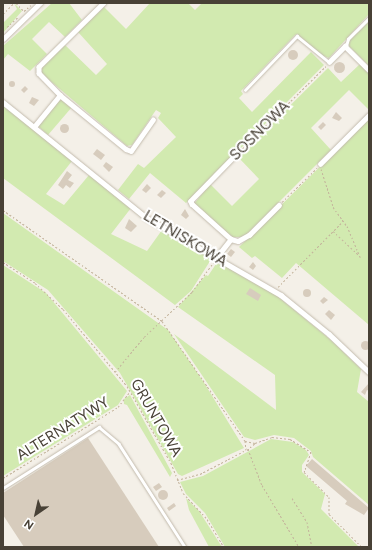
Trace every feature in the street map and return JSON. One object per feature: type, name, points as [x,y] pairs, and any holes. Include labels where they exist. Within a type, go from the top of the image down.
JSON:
[{"type":"street","points":[[3,39],[40,3]]},
{"type":"street","points":[[104,3],[38,68],[41,76],[60,95],[124,148],[131,151],[153,120]]},
{"type":"street","points":[[329,62],[346,47],[369,70]]},
{"type":"street","points":[[34,127],[60,95]]},
{"type":"street","name":"LETNISKOWA","points":[[3,102],[146,218],[274,291],[329,334],[369,372]]},
{"type":"street","points":[[320,164],[369,115]]},
{"type":"street","name":"SOSNOWA","points":[[231,239],[191,202],[234,157]]},
{"type":"street","points":[[216,258],[231,239],[243,239],[279,205]]},
{"type":"lane","points":[[346,47],[348,39],[369,18]]},
{"type":"lane","points":[[245,90],[297,36],[329,62]]},
{"type":"lane","points":[[3,488],[99,427],[119,444],[185,547]]},
{"type":"path","points":[[3,14],[14,3]]},
{"type":"path","name":"SOSNOWA","points":[[234,157],[329,62]]},
{"type":"path","points":[[279,205],[320,164],[333,207],[343,220],[360,257],[333,230]]},
{"type":"path","points":[[3,210],[162,321],[245,441],[246,450]]},
{"type":"path","points":[[274,291],[343,220]]},
{"type":"path","points":[[114,372],[144,337],[192,292],[216,258]]},
{"type":"path","name":"GRUNTOWA","points":[[3,262],[35,283],[63,309],[130,392],[171,463],[183,493],[207,519],[224,547]]},
{"type":"path","name":"ALTERNATYWY","points":[[3,478],[118,407],[130,392]]},
{"type":"path","points":[[177,480],[200,474],[248,449],[255,443],[272,437],[290,439],[311,452],[304,472],[329,497],[329,514],[362,547]]},
{"type":"path","points":[[245,441],[255,443]]},
{"type":"path","points":[[248,449],[262,485],[299,547]]},
{"type":"path","points":[[292,498],[306,522],[312,547]]},
{"type":"green space","points":[[14,3],[22,11],[3,33],[3,23],[17,9]]},
{"type":"green space","points":[[52,3],[69,3],[82,20],[65,37],[49,22],[32,39],[47,54],[30,71],[8,54],[3,60],[3,46]]},
{"type":"green space","points":[[150,3],[188,3],[195,10],[202,3],[369,3],[369,14],[329,58],[321,55],[297,34],[295,35],[241,91],[243,94],[239,98],[252,112],[311,52],[324,65],[186,203],[150,173],[129,199],[118,190],[138,164],[144,168],[176,137],[158,118],[161,113],[156,110],[132,145],[127,146],[41,73],[40,69],[65,45],[96,75],[107,64],[78,32],[104,7],[126,29]]},
{"type":"green space","points":[[369,20],[369,66],[346,43]]},
{"type":"green space","points":[[360,64],[369,72],[369,110],[349,90],[311,128],[331,150],[244,237],[232,237],[194,204],[210,184],[232,206],[259,179],[238,157],[328,68],[341,82]]},
{"type":"green space","points":[[61,98],[72,107],[48,135],[38,126]]},
{"type":"green space","points":[[3,105],[72,161],[46,194],[64,205],[89,175],[131,208],[111,234],[147,251],[162,230],[212,258],[191,291],[175,305],[3,178]]},
{"type":"green space","points":[[369,118],[369,325],[296,263],[282,278],[255,256],[252,258],[239,247]]},
{"type":"green space","points":[[3,213],[168,330],[203,381],[244,448],[182,476],[178,474],[120,373],[48,290],[3,261]]},
{"type":"green space","points":[[218,261],[276,295],[331,340],[361,369],[357,392],[369,402],[369,505],[313,457],[311,451],[294,438],[274,435],[255,440],[244,437],[174,334],[276,410],[275,375],[178,307],[206,275],[208,276]]},
{"type":"green space","points":[[3,265],[46,293],[127,391],[118,405],[3,476]]},
{"type":"green space","points":[[130,395],[172,473],[170,477],[127,405],[124,404],[124,399]]},
{"type":"green space","points":[[271,439],[293,442],[306,450],[309,455],[302,465],[302,472],[325,494],[321,509],[359,547],[225,547],[205,513],[186,494],[180,482],[203,476]]},
{"type":"green space","points":[[186,498],[199,511],[222,547],[209,547],[189,510]]},
{"type":"building","points":[[293,50],[298,55],[293,60],[288,55]]},
{"type":"building","points":[[337,62],[341,62],[343,63],[343,71],[337,72],[334,69],[334,65]]},
{"type":"building","points":[[12,81],[15,84],[12,87],[9,84]]},
{"type":"building","points":[[25,86],[28,89],[24,93],[21,90]]},
{"type":"building","points":[[32,97],[39,100],[34,106],[29,103]]},
{"type":"building","points":[[336,112],[342,118],[339,121],[332,118]]},
{"type":"building","points":[[323,122],[326,125],[321,130],[318,127]]},
{"type":"building","points":[[62,124],[66,124],[68,128],[66,132],[62,132],[60,130],[60,126]]},
{"type":"building","points":[[97,149],[105,155],[101,160],[93,154]]},
{"type":"building","points":[[106,162],[113,167],[109,172],[103,166]]},
{"type":"building","points":[[67,171],[72,175],[68,180],[74,183],[70,188],[66,185],[63,189],[58,185]]},
{"type":"building","points":[[147,184],[151,188],[146,193],[142,190]]},
{"type":"building","points":[[162,190],[166,193],[161,198],[157,195]]},
{"type":"building","points":[[185,209],[189,216],[186,219],[181,215]]},
{"type":"building","points":[[129,219],[137,226],[131,232],[125,228]]},
{"type":"building","points":[[231,249],[235,252],[231,257],[227,254]]},
{"type":"building","points":[[253,262],[256,266],[253,270],[249,267]]},
{"type":"building","points":[[250,288],[261,295],[258,301],[246,294]]},
{"type":"building","points":[[305,289],[309,289],[311,293],[309,297],[305,297],[303,295],[303,291]]},
{"type":"building","points":[[324,297],[328,300],[323,304],[320,301]]},
{"type":"building","points":[[329,310],[335,315],[331,320],[325,314]]},
{"type":"building","points":[[363,341],[367,341],[369,345],[367,349],[363,349],[361,347],[361,343]]},
{"type":"building","points":[[369,383],[369,391],[367,390],[365,395],[361,392]]},
{"type":"building","points":[[88,438],[159,547],[24,547],[3,515],[3,493]]},
{"type":"building","points":[[312,459],[369,508],[364,515],[345,504],[347,501],[306,466]]},
{"type":"building","points":[[159,483],[162,487],[156,491],[153,487]]},
{"type":"building","points":[[163,490],[168,495],[163,500],[158,495]]},
{"type":"building","points":[[174,503],[176,506],[169,511],[167,508]]}]
